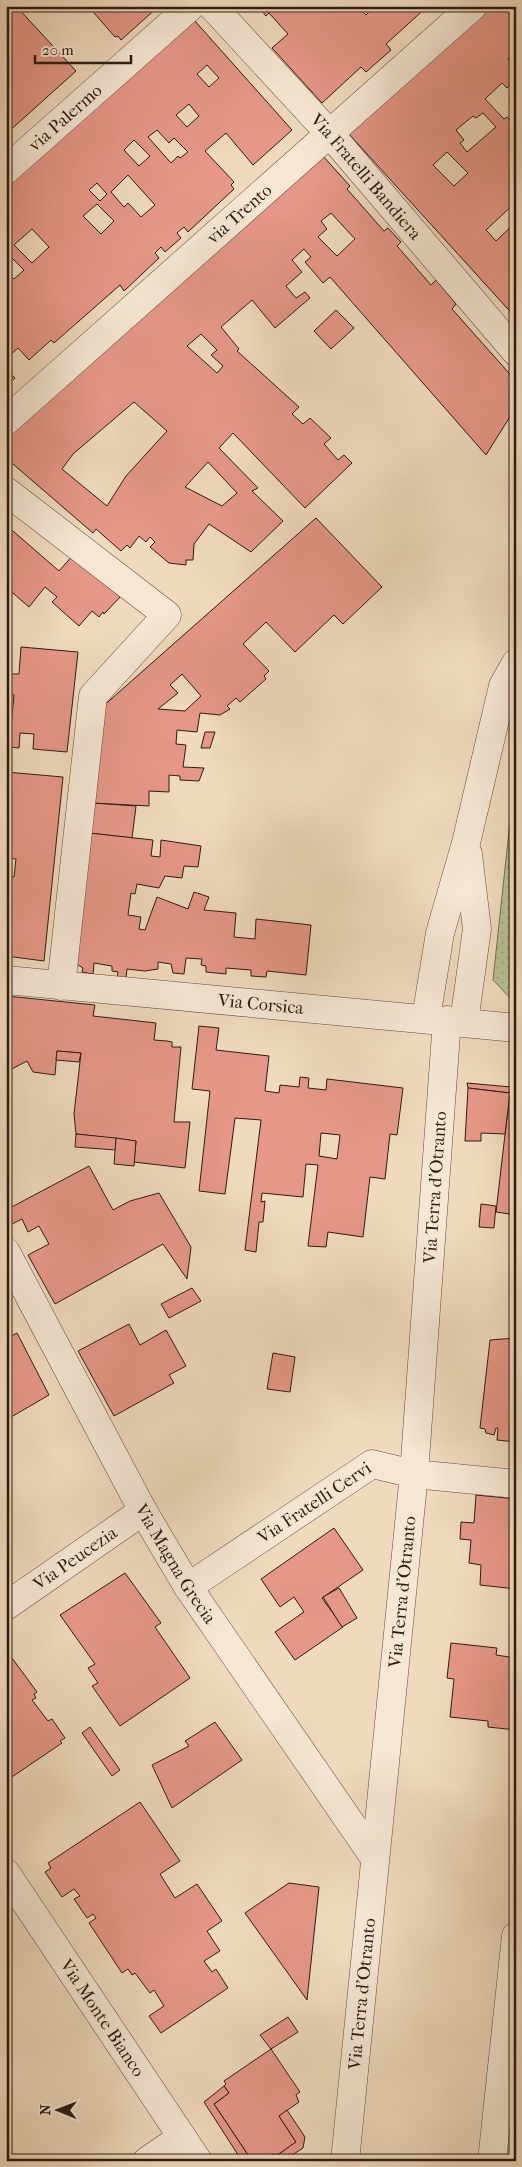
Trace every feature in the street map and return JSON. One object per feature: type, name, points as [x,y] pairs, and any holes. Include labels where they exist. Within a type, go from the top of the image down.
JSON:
[{"type":"street","name":"via Palermo","points":[[6,170],[191,6]]},
{"type":"street","name":"Via Fratelli Bandiera","points":[[212,6],[330,134],[516,352]]},
{"type":"street","name":"via Trento","points":[[6,421],[473,6]]},
{"type":"street","points":[[6,491],[167,615],[93,696],[61,986]]},
{"type":"street","points":[[446,1020],[440,933],[466,843],[503,686],[516,663]]},
{"type":"street","points":[[446,1020],[477,929],[466,843]]},
{"type":"street","name":"Via Corsica","points":[[6,980],[516,1028]]},
{"type":"street","name":"Via Terra d'Otranto","points":[[345,2161],[374,1857],[414,1474],[446,1020]]},
{"type":"street","name":"Via Magna Grecia","points":[[6,1252],[143,1511],[188,1588],[374,1857]]},
{"type":"street","name":"Via Fratelli Cervi","points":[[188,1588],[372,1464],[414,1474],[516,1484]]},
{"type":"street","name":"Via Peucezia","points":[[6,1606],[143,1511]]},
{"type":"street","name":"Via Monte Bianco","points":[[6,1873],[198,2161]]},
{"type":"street","points":[[492,2161],[516,1936]]},
{"type":"street","points":[[147,2161],[182,2137]]},
{"type":"green space","points":[[516,766],[516,1004],[493,980]]},
{"type":"building","points":[[6,6],[16,6],[76,71],[6,134]]},
{"type":"building","points":[[88,6],[159,6],[121,40],[118,36],[115,37]]},
{"type":"building","points":[[258,6],[357,6],[366,15],[375,6],[428,6],[386,44],[391,50],[366,72],[361,67],[322,103],[272,48],[288,34],[269,13],[266,16]]},
{"type":"building","points":[[487,6],[516,6],[516,51],[508,59],[516,67],[516,80],[507,88],[502,83],[485,99],[504,119],[507,117],[516,126],[516,202],[486,230],[496,241],[516,222],[516,318],[348,133]],"holes":[[[483,113],[496,127],[467,152],[460,143],[464,140],[456,130],[473,116],[476,118]],[[447,152],[468,173],[454,186],[433,165]]]},
{"type":"building","points":[[194,20],[292,130],[253,165],[226,133],[205,151],[234,182],[231,185],[234,189],[188,232],[184,227],[177,233],[181,238],[165,252],[161,247],[155,253],[159,258],[124,291],[120,285],[54,343],[51,340],[29,360],[18,348],[6,359],[6,271],[14,279],[24,270],[6,252],[6,188]],"holes":[[[207,65],[219,78],[209,87],[197,74]],[[189,104],[199,116],[187,127],[176,115]],[[157,130],[169,143],[174,138],[188,152],[180,158],[178,156],[171,163],[148,137]],[[134,140],[150,156],[139,166],[124,150]],[[128,175],[155,205],[141,217],[128,203],[124,207],[111,192]],[[97,183],[107,194],[100,201],[89,190]],[[97,204],[114,221],[101,234],[83,216]],[[32,229],[49,247],[32,263],[14,245]]]},
{"type":"building","points":[[322,155],[350,186],[347,189],[384,231],[388,228],[401,242],[397,246],[431,285],[436,280],[456,304],[452,309],[516,381],[516,407],[486,455],[330,277],[323,283],[305,262],[311,257],[304,249],[292,260],[302,272],[286,286],[296,298],[305,292],[310,298],[275,328],[252,300],[221,327],[239,349],[237,351],[299,407],[292,414],[303,424],[310,418],[331,438],[324,444],[338,460],[344,455],[352,463],[305,508],[233,433],[219,448],[258,488],[252,491],[283,521],[251,552],[209,524],[194,544],[193,560],[186,560],[186,565],[169,563],[150,547],[155,542],[150,537],[146,542],[139,536],[130,548],[127,545],[121,551],[96,529],[93,533],[6,458],[6,438]],"holes":[[[331,213],[355,239],[337,256],[318,237],[327,229],[321,221]],[[201,334],[217,350],[211,355],[223,366],[217,373],[187,346]],[[134,402],[167,431],[126,476],[107,506],[62,469],[73,454]],[[208,462],[237,493],[222,506],[185,487]]]},
{"type":"building","points":[[336,310],[354,328],[331,349],[314,331]]},
{"type":"building","points":[[6,369],[15,378],[6,386]]},
{"type":"building","points":[[316,518],[382,587],[343,624],[334,615],[295,652],[266,622],[243,644],[269,671],[264,676],[266,679],[240,702],[236,698],[227,706],[230,709],[220,715],[200,713],[197,732],[177,730],[176,744],[186,745],[183,767],[204,768],[199,781],[180,780],[180,776],[169,775],[169,792],[149,791],[149,806],[92,803],[101,708]],"holes":[[[182,674],[201,696],[185,711],[158,709],[178,693],[170,685]]]},
{"type":"building","points":[[6,525],[59,571],[75,553],[122,595],[104,614],[103,612],[99,617],[92,611],[79,626],[52,602],[57,597],[45,587],[29,607],[6,587]]},
{"type":"building","points":[[21,647],[78,652],[67,752],[33,749],[34,734],[20,733],[19,748],[9,747],[14,695],[6,694],[6,669],[10,669],[10,674],[19,674]]},
{"type":"building","points":[[205,732],[215,732],[210,748],[201,748]]},
{"type":"building","points":[[6,772],[63,777],[44,961],[6,956],[6,876],[14,877],[16,859],[6,858]]},
{"type":"building","points":[[92,803],[136,806],[132,838],[89,833]]},
{"type":"building","points":[[89,833],[153,840],[151,856],[160,857],[161,840],[201,846],[198,867],[184,866],[182,878],[165,876],[159,888],[137,884],[135,894],[131,893],[128,915],[141,917],[139,929],[145,930],[157,897],[188,909],[194,892],[209,897],[204,910],[236,913],[234,937],[255,939],[256,919],[311,925],[306,975],[267,971],[266,977],[251,976],[251,970],[226,968],[226,974],[206,972],[206,966],[201,965],[202,959],[186,958],[184,974],[173,973],[171,964],[158,962],[158,969],[145,971],[127,969],[126,978],[117,977],[118,972],[112,971],[112,966],[94,963],[93,974],[82,972],[83,968],[75,963]]},
{"type":"building","points":[[6,996],[95,1005],[93,1016],[156,1023],[154,1040],[172,1042],[172,1047],[181,1047],[174,1122],[190,1122],[185,1168],[134,1162],[136,1141],[76,1134],[74,1114],[81,1053],[57,1051],[55,1075],[33,1072],[27,1061],[6,1072]]},
{"type":"building","points":[[199,1026],[219,1028],[216,1050],[269,1056],[265,1091],[279,1093],[280,1085],[299,1087],[300,1077],[309,1078],[308,1088],[326,1090],[327,1079],[403,1088],[397,1135],[390,1134],[385,1179],[370,1177],[363,1237],[328,1232],[326,1247],[308,1246],[318,1165],[306,1164],[303,1197],[262,1193],[261,1202],[265,1201],[263,1222],[259,1222],[256,1252],[245,1250],[261,1120],[235,1118],[225,1194],[199,1191],[210,1091],[192,1089]],"holes":[[[321,1133],[340,1135],[337,1159],[319,1156]]]},
{"type":"building","points":[[57,1051],[81,1053],[79,1062],[56,1060]]},
{"type":"building","points":[[467,1083],[511,1087],[510,1093],[468,1088]]},
{"type":"building","points":[[511,1083],[516,1084],[516,1215],[496,1212]]},
{"type":"building","points":[[468,1088],[510,1093],[505,1134],[481,1133],[481,1141],[465,1141]]},
{"type":"building","points":[[76,1134],[116,1138],[116,1150],[75,1147]]},
{"type":"building","points":[[116,1138],[136,1141],[134,1166],[114,1164]]},
{"type":"building","points":[[89,1166],[113,1210],[130,1201],[159,1193],[191,1247],[187,1279],[163,1244],[55,1304],[28,1255],[49,1244],[39,1226],[28,1232],[22,1219],[10,1225],[6,1217],[6,1210]]},
{"type":"building","points":[[481,1204],[496,1206],[494,1228],[479,1227]]},
{"type":"building","points":[[192,1288],[201,1301],[169,1318],[161,1304]]},
{"type":"building","points":[[129,1324],[140,1345],[166,1330],[186,1366],[169,1375],[174,1383],[114,1416],[78,1351]]},
{"type":"building","points":[[17,1333],[49,1395],[6,1420],[6,1339]]},
{"type":"building","points":[[516,1338],[516,1442],[497,1440],[498,1428],[496,1428],[494,1435],[486,1433],[485,1429],[480,1428],[490,1340]]},
{"type":"building","points":[[273,1353],[295,1357],[290,1392],[267,1389]]},
{"type":"building","points":[[476,1495],[516,1499],[516,1589],[480,1585],[481,1565],[469,1563],[471,1540],[460,1539],[461,1522],[474,1523]]},
{"type":"building","points":[[334,1528],[363,1570],[322,1598],[343,1627],[295,1660],[275,1632],[304,1612],[294,1597],[280,1607],[261,1579]]},
{"type":"building","points":[[125,1573],[161,1623],[155,1627],[190,1678],[120,1726],[92,1686],[98,1683],[88,1668],[95,1664],[60,1615]]},
{"type":"building","points":[[339,1588],[357,1618],[342,1627],[323,1597]]},
{"type":"building","points":[[451,1643],[497,1648],[496,1655],[516,1658],[516,1730],[488,1727],[488,1721],[450,1717],[454,1679],[447,1678]]},
{"type":"building","points":[[12,1658],[37,1692],[34,1694],[36,1698],[32,1700],[48,1721],[52,1719],[65,1738],[60,1741],[62,1743],[6,1781],[6,1662]]},
{"type":"building","points":[[215,1722],[242,1760],[172,1808],[152,1765],[189,1746],[185,1741]]},
{"type":"building","points":[[90,1727],[120,1770],[112,1776],[82,1733]]},
{"type":"building","points":[[140,1802],[180,1861],[160,1874],[175,1898],[197,1884],[222,1921],[207,1931],[220,1951],[204,1961],[212,1972],[216,1969],[228,1988],[161,2033],[149,2016],[164,2006],[154,1990],[150,1993],[135,1973],[132,1975],[128,1969],[122,1973],[89,1923],[96,1918],[93,1914],[87,1918],[74,1899],[80,1896],[74,1889],[62,1897],[45,1872],[51,1868],[48,1863]]},
{"type":"building","points":[[289,1883],[319,1887],[307,2000],[245,1913]]},
{"type":"building","points":[[288,2017],[298,2032],[271,2049],[260,2035]]},
{"type":"building","points":[[271,2049],[300,2092],[296,2095],[299,2102],[279,2116],[296,2142],[276,2156],[274,2154],[264,2161],[252,2161],[214,2104],[229,2093],[224,2086],[226,2084],[224,2081]]},
{"type":"building","points":[[224,2086],[229,2093],[214,2104],[252,2161],[242,2161],[204,2102]]},
{"type":"building","points":[[287,2110],[305,2137],[303,2148],[283,2161],[264,2161],[274,2154],[276,2156],[296,2142],[279,2116]]}]
